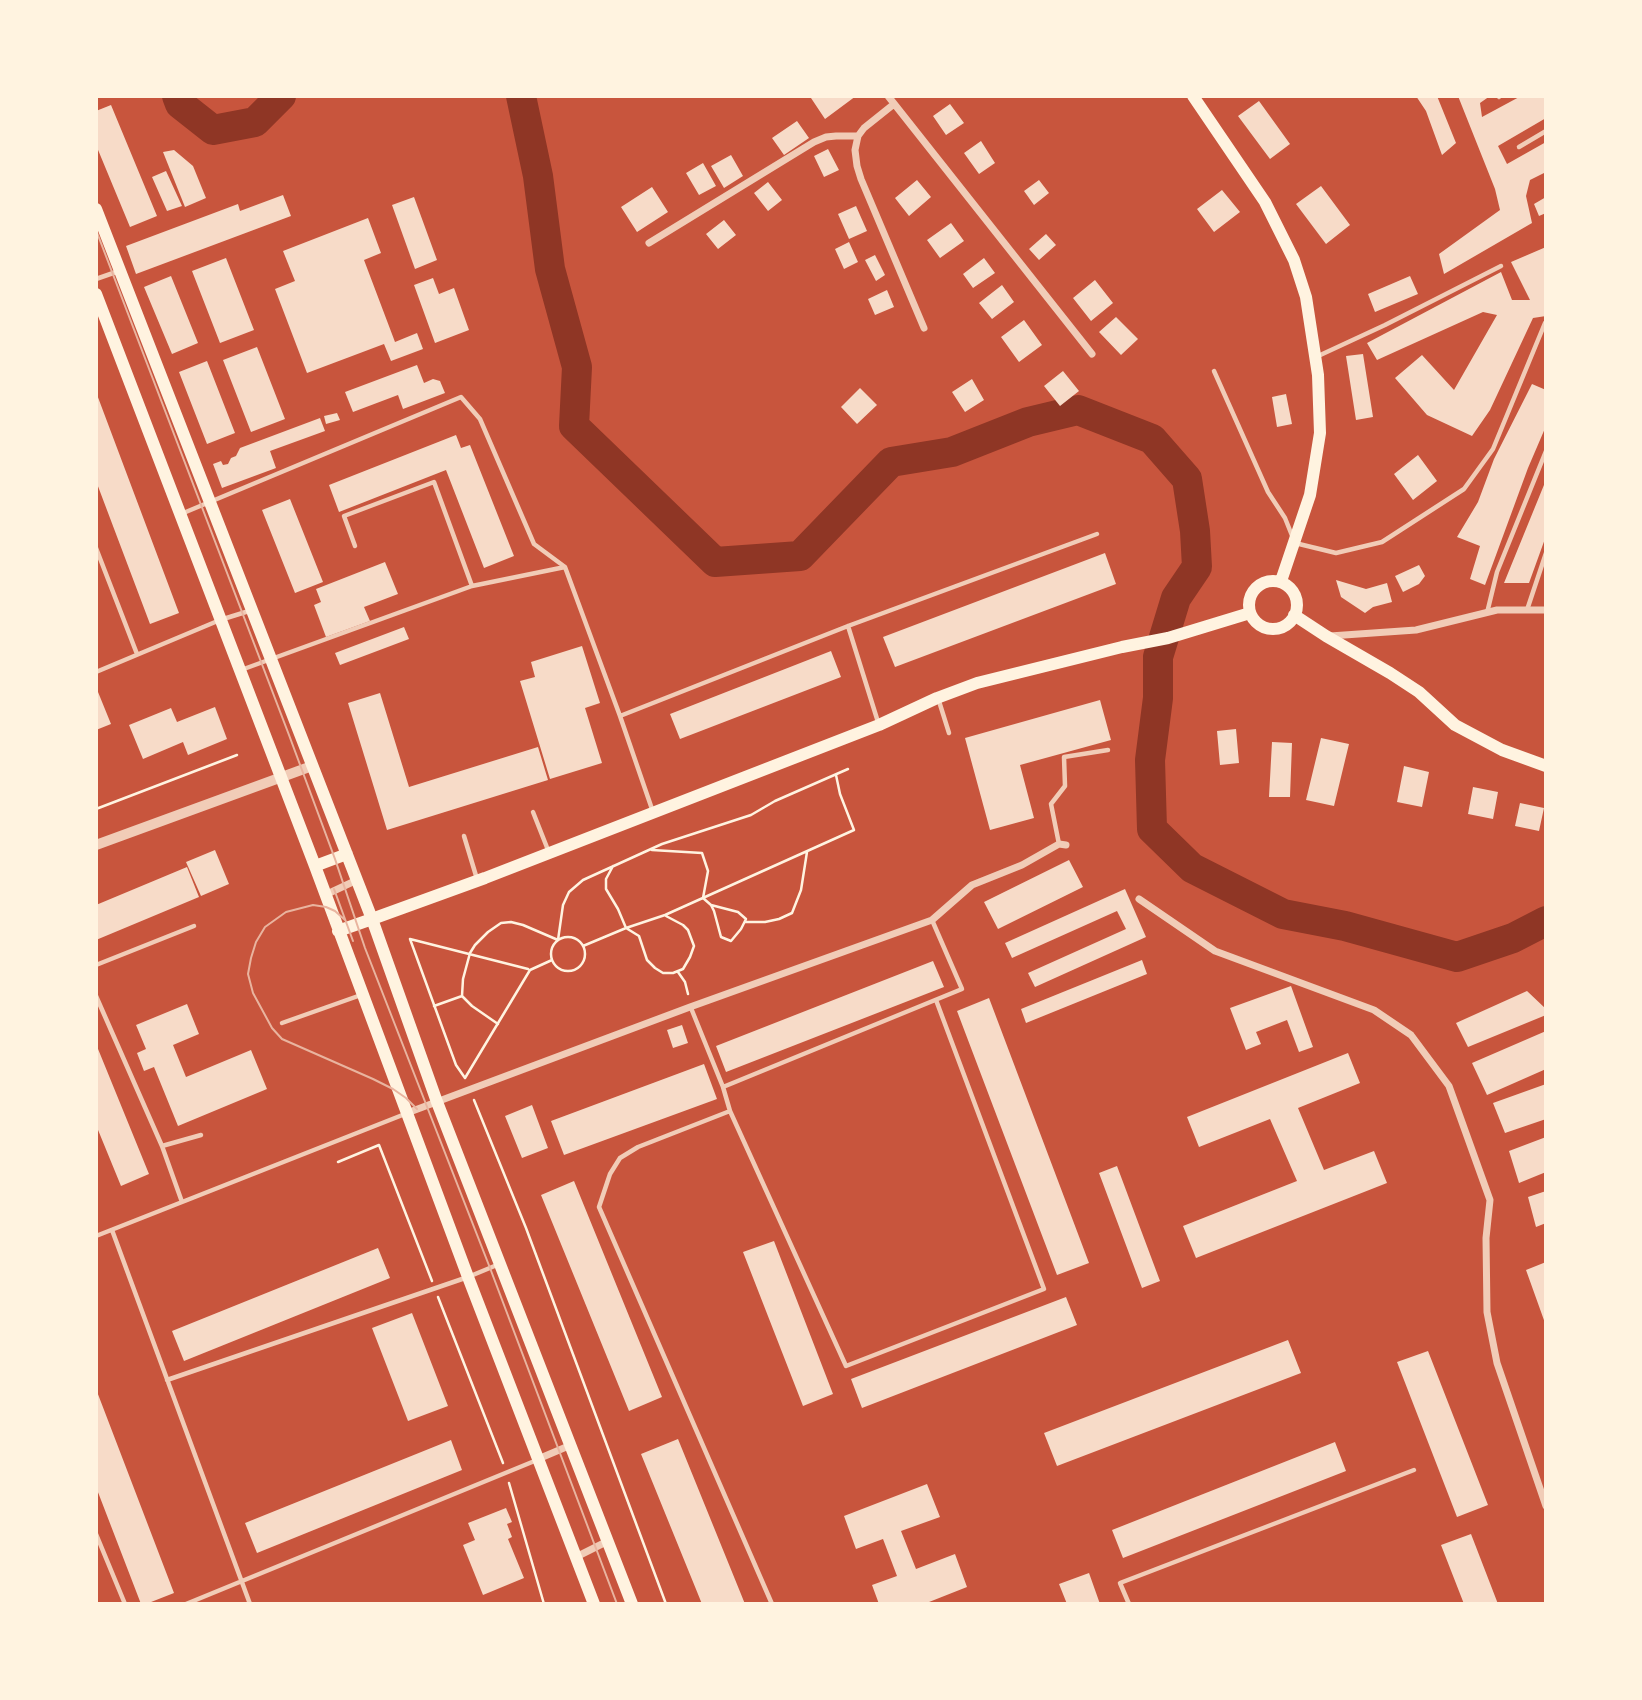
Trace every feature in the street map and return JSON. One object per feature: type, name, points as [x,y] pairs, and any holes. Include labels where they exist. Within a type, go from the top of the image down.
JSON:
[{"type":"main road","points":[[1193,96],[1265,202],[1294,260],[1306,297],[1318,375],[1320,433],[1310,495],[1281,582]]},
{"type":"main road","points":[[96,209],[253,609],[372,919],[437,1102],[632,1604]]},
{"type":"main road","points":[[96,294],[594,1604]]},
{"type":"main road","points":[[1271,580],[1281,582],[1294,593],[1297,601],[1296,612],[1290,622],[1280,628],[1266,628],[1255,621],[1250,613],[1249,599],[1254,589],[1261,584],[1271,580]]},
{"type":"main road","points":[[338,931],[550,853],[879,725],[977,683],[1168,638],[1250,613]]},
{"type":"main road","points":[[1294,615],[1419,692],[1455,725],[1502,750],[1546,766]]},
{"type":"main road","points":[[314,866],[347,854]]},
{"type":"street","points":[[888,96],[1092,355]]},
{"type":"street","points":[[894,104],[858,136],[855,150],[857,166],[924,328]]},
{"type":"street","points":[[649,243],[814,142],[826,137],[858,136]]},
{"type":"street","points":[[1326,636],[1416,630],[1497,610],[1546,610]]},
{"type":"street","points":[[96,845],[312,766]]},
{"type":"street","points":[[406,1113],[932,920],[972,885],[1022,865],[1063,844]]},
{"type":"street","points":[[325,895],[357,880]]},
{"type":"street","points":[[1139,899],[1214,951],[1374,1010],[1411,1035],[1449,1086],[1490,1200],[1486,1238],[1487,1312],[1497,1363],[1546,1506]]},
{"type":"street","points":[[538,1459],[571,1445]]},
{"type":"street","points":[[576,1557],[608,1541]]},
{"type":"lane","points":[[1519,147],[1546,131]]},
{"type":"lane","points":[[1315,358],[1385,326],[1501,266]]},
{"type":"lane","points":[[96,279],[120,270]]},
{"type":"lane","points":[[1214,371],[1268,492],[1285,518],[1295,543],[1336,554],[1382,542],[1464,489],[1493,449],[1545,323]]},
{"type":"lane","points":[[180,514],[461,397],[480,419],[534,544],[565,567],[653,813]]},
{"type":"lane","points":[[1487,613],[1497,572],[1546,451]]},
{"type":"lane","points":[[355,546],[344,516],[434,482],[472,586]]},
{"type":"lane","points":[[620,716],[848,626],[1097,534]]},
{"type":"lane","points":[[96,548],[137,654]]},
{"type":"lane","points":[[1527,610],[1546,554]]},
{"type":"lane","points":[[240,671],[472,586],[565,567]]},
{"type":"lane","points":[[96,672],[253,609]]},
{"type":"lane","points":[[848,626],[879,725]]},
{"type":"lane","points":[[937,698],[949,733]]},
{"type":"lane","points":[[1063,844],[1051,804],[1065,786],[1064,758],[1108,750]]},
{"type":"lane","points":[[533,812],[550,853]]},
{"type":"lane","points":[[464,835],[478,880]]},
{"type":"lane","points":[[723,1087],[962,989],[932,920]]},
{"type":"lane","points":[[96,965],[194,926]]},
{"type":"lane","points":[[282,1023],[362,995]]},
{"type":"lane","points":[[96,996],[162,1146],[182,1202]]},
{"type":"lane","points":[[690,1007],[730,1111],[846,1366],[1044,1289],[936,1000]]},
{"type":"lane","points":[[730,1111],[638,1147],[620,1158],[610,1174],[598,1207],[772,1604]]},
{"type":"lane","points":[[96,1236],[406,1113]]},
{"type":"lane","points":[[162,1146],[201,1135]]},
{"type":"lane","points":[[112,1230],[250,1604]]},
{"type":"lane","points":[[167,1380],[500,1264]]},
{"type":"lane","points":[[186,1604],[538,1459]]},
{"type":"lane","points":[[1129,1604],[1120,1583],[1415,1470]]},
{"type":"lane","points":[[96,1534],[125,1604]]},
{"type":"path","points":[[96,809],[237,755]]},
{"type":"path","points":[[498,1024],[472,1006],[463,996],[463,979],[470,953],[488,932],[501,923],[511,922],[558,940],[575,939],[583,946],[584,957],[575,970],[559,969],[552,960],[552,949],[558,940],[563,905],[569,892],[583,880],[662,844],[751,814],[848,769]]},
{"type":"path","points":[[583,946],[665,915],[854,830],[835,775]]},
{"type":"path","points":[[648,850],[702,853],[708,871],[703,898]]},
{"type":"path","points":[[745,922],[765,922],[792,913],[801,890],[807,852]]},
{"type":"path","points":[[613,866],[606,878],[606,889],[626,928],[639,936],[647,960],[655,968],[663,973],[678,972],[683,969],[694,946],[688,930],[665,915]]},
{"type":"path","points":[[703,898],[711,905],[738,912],[746,919],[731,941],[721,937],[711,905]]},
{"type":"path","points":[[530,970],[410,939],[456,1065],[465,1078],[530,970],[552,960]]},
{"type":"path","points":[[678,972],[685,982],[690,1007]]},
{"type":"path","points":[[434,1006],[463,996]]},
{"type":"path","points":[[470,1090],[526,1228],[666,1604]]},
{"type":"path","points":[[338,1162],[379,1145],[506,1472],[544,1604]]},
{"type":"building","points":[[856,96],[825,119],[811,98]]},
{"type":"building","points":[[1416,96],[1437,96],[1456,143],[1442,155],[1426,111]]},
{"type":"building","points":[[1458,96],[1490,96],[1480,103],[1482,117],[1521,96],[1546,96],[1546,118],[1498,146],[1507,164],[1546,142],[1546,172],[1530,180],[1526,196],[1532,223],[1444,274],[1439,254],[1500,210],[1495,189]]},
{"type":"building","points":[[1259,101],[1290,144],[1270,159],[1238,116]]},
{"type":"building","points":[[950,104],[964,123],[946,135],[933,116]]},
{"type":"building","points":[[111,105],[157,216],[130,227],[96,145],[96,111]]},
{"type":"building","points":[[797,121],[809,138],[784,155],[772,138]]},
{"type":"building","points":[[981,141],[995,163],[979,174],[964,153]]},
{"type":"building","points":[[828,149],[839,170],[824,177],[814,156]]},
{"type":"building","points":[[174,150],[193,166],[206,198],[185,207],[163,152]]},
{"type":"building","points":[[731,155],[743,176],[724,188],[711,166]]},
{"type":"building","points":[[703,163],[716,186],[699,195],[686,173]]},
{"type":"building","points":[[166,171],[182,206],[167,211],[152,177]]},
{"type":"building","points":[[917,180],[931,197],[909,216],[895,198]]},
{"type":"building","points":[[1039,180],[1049,193],[1034,205],[1024,191]]},
{"type":"building","points":[[768,182],[782,200],[768,211],[754,193]]},
{"type":"building","points":[[1321,186],[1350,225],[1326,244],[1296,204]]},
{"type":"building","points":[[652,187],[668,212],[637,232],[621,207]]},
{"type":"building","points":[[1222,190],[1240,212],[1214,232],[1197,209]]},
{"type":"building","points":[[283,195],[291,216],[136,274],[126,246],[238,204],[240,211]]},
{"type":"building","points":[[414,197],[437,260],[415,269],[392,205]]},
{"type":"building","points":[[1546,197],[1546,213],[1539,216],[1534,204]]},
{"type":"building","points":[[856,206],[867,231],[849,239],[838,214]]},
{"type":"building","points":[[368,218],[381,253],[364,260],[395,342],[417,333],[423,349],[391,361],[384,344],[307,373],[275,289],[295,281],[283,251]]},
{"type":"building","points":[[724,220],[736,235],[718,249],[706,234]]},
{"type":"building","points":[[951,223],[964,241],[940,258],[927,240]]},
{"type":"building","points":[[1046,234],[1056,245],[1039,260],[1029,249]]},
{"type":"building","points":[[849,242],[858,262],[844,269],[835,249]]},
{"type":"building","points":[[1546,247],[1546,316],[1533,318],[1490,410],[1472,436],[1427,415],[1395,378],[1422,355],[1454,390],[1497,315],[1483,312],[1377,360],[1367,343],[1501,272],[1512,300],[1530,300],[1511,262]]},
{"type":"building","points":[[875,255],[885,275],[876,281],[865,260]]},
{"type":"building","points":[[226,258],[254,330],[220,343],[192,271]]},
{"type":"building","points":[[984,258],[995,273],[973,288],[963,274]]},
{"type":"building","points":[[171,276],[198,343],[172,354],[144,287]]},
{"type":"building","points":[[1410,276],[1418,294],[1375,312],[1368,294]]},
{"type":"building","points":[[433,278],[439,294],[454,288],[469,330],[435,343],[414,285]]},
{"type":"building","points":[[1095,280],[1113,303],[1091,321],[1073,298]]},
{"type":"building","points":[[1002,285],[1014,302],[992,319],[979,303]]},
{"type":"building","points":[[887,290],[894,307],[875,315],[868,299]]},
{"type":"building","points":[[1116,317],[1138,339],[1121,355],[1099,332]]},
{"type":"building","points":[[1024,320],[1042,345],[1019,362],[1001,337]]},
{"type":"building","points":[[257,347],[285,419],[251,432],[223,360]]},
{"type":"building","points":[[1363,354],[1373,417],[1356,420],[1346,356]]},
{"type":"building","points":[[207,361],[235,433],[207,444],[179,372]]},
{"type":"building","points":[[417,365],[424,383],[433,379],[440,381],[445,393],[403,409],[398,395],[353,412],[345,392]]},
{"type":"building","points":[[1063,371],[1079,391],[1060,406],[1044,386]]},
{"type":"building","points":[[972,379],[984,400],[965,412],[952,392]]},
{"type":"building","points":[[1532,384],[1546,390],[1546,426],[1485,585],[1470,579],[1480,546],[1457,537],[1478,502],[1494,459]]},
{"type":"building","points":[[860,388],[877,405],[857,424],[841,407]]},
{"type":"building","points":[[96,392],[179,613],[150,624],[96,481]]},
{"type":"building","points":[[1286,394],[1292,424],[1277,427],[1272,397]]},
{"type":"building","points":[[337,413],[340,420],[326,424],[324,416]]},
{"type":"building","points":[[320,418],[325,431],[270,451],[276,468],[222,488],[213,464],[221,461],[223,465],[228,464],[240,448]]},
{"type":"building","points":[[456,435],[461,448],[470,445],[514,556],[484,568],[446,470],[339,512],[329,485]]},
{"type":"building","points":[[1418,455],[1437,481],[1413,500],[1394,474]]},
{"type":"building","points":[[1546,480],[1546,536],[1529,583],[1504,583]]},
{"type":"building","points":[[290,499],[323,582],[295,593],[262,510]]},
{"type":"building","points":[[1105,553],[1116,584],[895,667],[883,637]]},
{"type":"building","points":[[385,562],[398,594],[364,607],[370,621],[326,637],[314,605],[321,602],[316,589]]},
{"type":"building","points":[[1419,565],[1425,576],[1419,584],[1403,592],[1395,576]]},
{"type":"building","points":[[1336,580],[1366,589],[1387,583],[1392,602],[1373,607],[1365,613],[1341,597]]},
{"type":"building","points":[[404,627],[409,639],[340,665],[335,653]]},
{"type":"building","points":[[582,646],[600,703],[585,708],[602,763],[550,779],[520,681],[535,677],[531,662]]},
{"type":"building","points":[[831,651],[841,677],[680,739],[670,714]]},
{"type":"building","points":[[98,692],[111,724],[96,730],[96,693]]},
{"type":"building","points":[[380,693],[409,787],[538,747],[548,780],[387,830],[348,703]]},
{"type":"building","points":[[1100,700],[1111,740],[1020,765],[1034,818],[990,830],[965,738]]},
{"type":"building","points":[[215,707],[227,739],[188,755],[183,742],[143,759],[129,725],[171,708],[177,722]]},
{"type":"building","points":[[1236,729],[1239,763],[1220,765],[1217,731]]},
{"type":"building","points":[[1321,738],[1349,744],[1334,806],[1306,800]]},
{"type":"building","points":[[1272,742],[1292,743],[1290,797],[1269,797]]},
{"type":"building","points":[[1404,766],[1429,772],[1422,807],[1397,802]]},
{"type":"building","points":[[1473,787],[1498,792],[1493,819],[1468,814]]},
{"type":"building","points":[[1520,803],[1544,808],[1539,831],[1515,826]]},
{"type":"building","points":[[215,850],[229,884],[201,896],[186,862]]},
{"type":"building","points":[[1069,860],[1083,887],[998,929],[984,902]]},
{"type":"building","points":[[187,867],[199,897],[96,940],[96,905]]},
{"type":"building","points":[[1125,889],[1146,937],[1035,987],[1028,973],[1126,929],[1117,911],[1012,958],[1005,943]]},
{"type":"building","points":[[1142,960],[1147,974],[1026,1023],[1021,1009]]},
{"type":"building","points":[[933,961],[944,987],[726,1072],[716,1046]]},
{"type":"building","points":[[1291,986],[1313,1047],[1299,1052],[1287,1020],[1256,1032],[1261,1044],[1246,1050],[1230,1008]]},
{"type":"building","points":[[1527,991],[1546,1009],[1546,1015],[1468,1047],[1456,1023]]},
{"type":"building","points":[[989,998],[1089,1263],[1057,1275],[957,1011]]},
{"type":"building","points":[[187,1004],[199,1034],[173,1045],[186,1077],[251,1050],[267,1089],[178,1126],[154,1067],[144,1071],[137,1053],[146,1049],[136,1025]]},
{"type":"building","points":[[682,1025],[688,1043],[673,1048],[667,1030]]},
{"type":"building","points":[[1546,1031],[1546,1069],[1487,1095],[1472,1063]]},
{"type":"building","points":[[96,1044],[149,1174],[121,1186],[96,1125]]},
{"type":"building","points":[[1348,1053],[1360,1083],[1298,1108],[1324,1170],[1374,1151],[1387,1183],[1196,1258],[1183,1226],[1297,1181],[1270,1119],[1199,1147],[1187,1117]]},
{"type":"building","points":[[704,1064],[717,1099],[564,1155],[551,1121]]},
{"type":"building","points":[[1546,1084],[1546,1119],[1505,1133],[1493,1103]]},
{"type":"building","points":[[532,1105],[548,1148],[522,1158],[505,1116]]},
{"type":"building","points":[[1546,1137],[1546,1172],[1519,1183],[1509,1151]]},
{"type":"building","points":[[1117,1166],[1160,1281],[1142,1288],[1099,1173]]},
{"type":"building","points":[[574,1181],[662,1397],[629,1411],[541,1195]]},
{"type":"building","points":[[1546,1191],[1546,1223],[1536,1227],[1528,1197]]},
{"type":"building","points":[[774,1241],[833,1394],[803,1406],[743,1252]]},
{"type":"building","points":[[378,1248],[390,1278],[184,1361],[172,1331]]},
{"type":"building","points":[[1546,1262],[1546,1323],[1545,1323],[1526,1270]]},
{"type":"building","points":[[1066,1297],[1077,1325],[862,1408],[851,1379]]},
{"type":"building","points":[[412,1313],[448,1406],[408,1421],[372,1328]]},
{"type":"building","points":[[1288,1340],[1301,1373],[1057,1466],[1044,1433]]},
{"type":"building","points":[[1428,1351],[1488,1505],[1457,1517],[1397,1362]]},
{"type":"building","points":[[96,1389],[174,1593],[146,1604],[141,1604],[96,1487]]},
{"type":"building","points":[[678,1439],[745,1604],[702,1604],[641,1454]]},
{"type":"building","points":[[451,1440],[462,1470],[257,1553],[245,1523]]},
{"type":"building","points":[[1335,1442],[1346,1471],[1123,1558],[1112,1530]]},
{"type":"building","points":[[927,1484],[940,1517],[901,1531],[916,1569],[955,1554],[967,1587],[924,1604],[879,1604],[872,1585],[897,1576],[883,1539],[856,1549],[844,1516]]},
{"type":"building","points":[[506,1508],[512,1522],[507,1524],[512,1537],[508,1539],[524,1578],[483,1595],[463,1545],[475,1540],[468,1523]]},
{"type":"building","points":[[1471,1534],[1498,1604],[1464,1604],[1441,1545]]},
{"type":"building","points":[[1089,1573],[1100,1604],[1067,1604],[1059,1584]]},
{"type":"waterway","points":[[177,96],[180,104],[213,130],[255,122],[281,96]]},
{"type":"waterway","points":[[521,96],[538,176],[550,269],[577,367],[574,426],[715,562],[800,556],[891,462],[952,452],[1028,422],[1078,410],[1152,439],[1187,479],[1197,567],[1176,598],[1158,657],[1158,698],[1150,760],[1152,829],[1192,868],[1283,914],[1345,926],[1457,957],[1513,938],[1546,921]]},
{"type":"tram line","points":[[96,230],[289,735],[365,948],[617,1604]]},
{"type":"tram line","points":[[334,889],[353,941]]},
{"type":"tram line","points":[[345,920],[335,911],[313,905],[286,912],[265,927],[256,942],[248,974],[253,993],[272,1028],[282,1039],[393,1089],[417,1109]]}]
